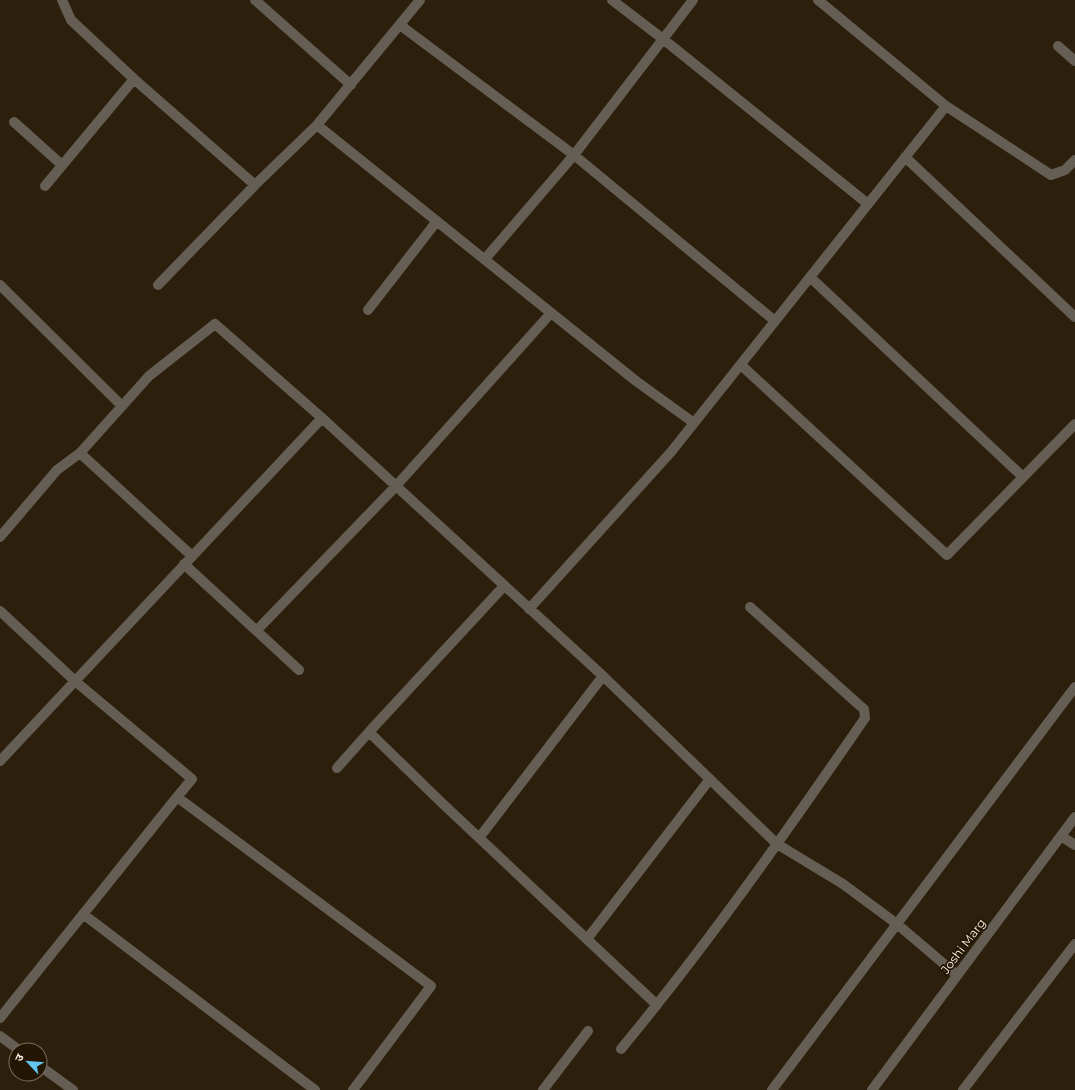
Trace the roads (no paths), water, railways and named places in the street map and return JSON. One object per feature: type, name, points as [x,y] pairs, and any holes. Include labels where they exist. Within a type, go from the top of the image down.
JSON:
[{"type":"street","points":[[62,0],[71,20],[134,79],[255,184]]},
{"type":"street","points":[[255,0],[350,85]]},
{"type":"street","points":[[158,285],[255,184],[317,125],[420,0]]},
{"type":"street","points":[[612,0],[663,39],[868,204]]},
{"type":"street","points":[[485,259],[574,154],[693,0]]},
{"type":"street","points":[[818,0],[946,106],[1051,175],[1065,170],[1075,160]]},
{"type":"street","points":[[400,25],[574,154],[775,321]]},
{"type":"street","points":[[1058,46],[1075,61]]},
{"type":"street","points":[[45,186],[134,79]]},
{"type":"street","points":[[529,609],[671,452],[946,106]]},
{"type":"street","points":[[14,122],[62,164]]},
{"type":"street","points":[[317,125],[636,381],[694,423]]},
{"type":"street","points":[[905,157],[1075,318]]},
{"type":"street","points":[[368,310],[437,221]]},
{"type":"street","points":[[810,277],[1023,477]]},
{"type":"street","points":[[0,285],[122,406]]},
{"type":"street","points":[[257,630],[396,486],[551,313]]},
{"type":"street","points":[[0,537],[57,470],[80,453],[149,376],[215,324],[322,418],[603,676],[777,844],[843,884],[897,924],[957,975]]},
{"type":"street","points":[[741,365],[947,556],[1075,424]]},
{"type":"street","points":[[0,760],[322,418]]},
{"type":"street","points":[[80,453],[192,556]]},
{"type":"street","points":[[184,564],[257,630],[298,670]]},
{"type":"street","points":[[337,768],[504,586]]},
{"type":"street","points":[[621,1049],[658,1005],[777,844],[865,718],[865,714],[858,704],[750,607]]},
{"type":"street","points":[[0,611],[75,681],[192,779],[0,1018]]},
{"type":"street","points":[[479,838],[603,676]]},
{"type":"street","points":[[772,1090],[1075,687]]},
{"type":"street","points":[[369,732],[479,838],[658,1005]]},
{"type":"street","points":[[587,939],[710,780]]},
{"type":"street","points":[[177,797],[431,986],[353,1090]]},
{"type":"street","name":"Joshi Marg","points":[[872,1090],[1075,817]]},
{"type":"street","points":[[1061,836],[1075,846]]},
{"type":"street","points":[[83,914],[315,1090]]},
{"type":"street","points":[[963,1090],[1075,944]]},
{"type":"street","points":[[543,1090],[588,1031]]},
{"type":"street","points":[[0,1036],[8,1042]]},
{"type":"street","points":[[48,1072],[73,1090]]}]
